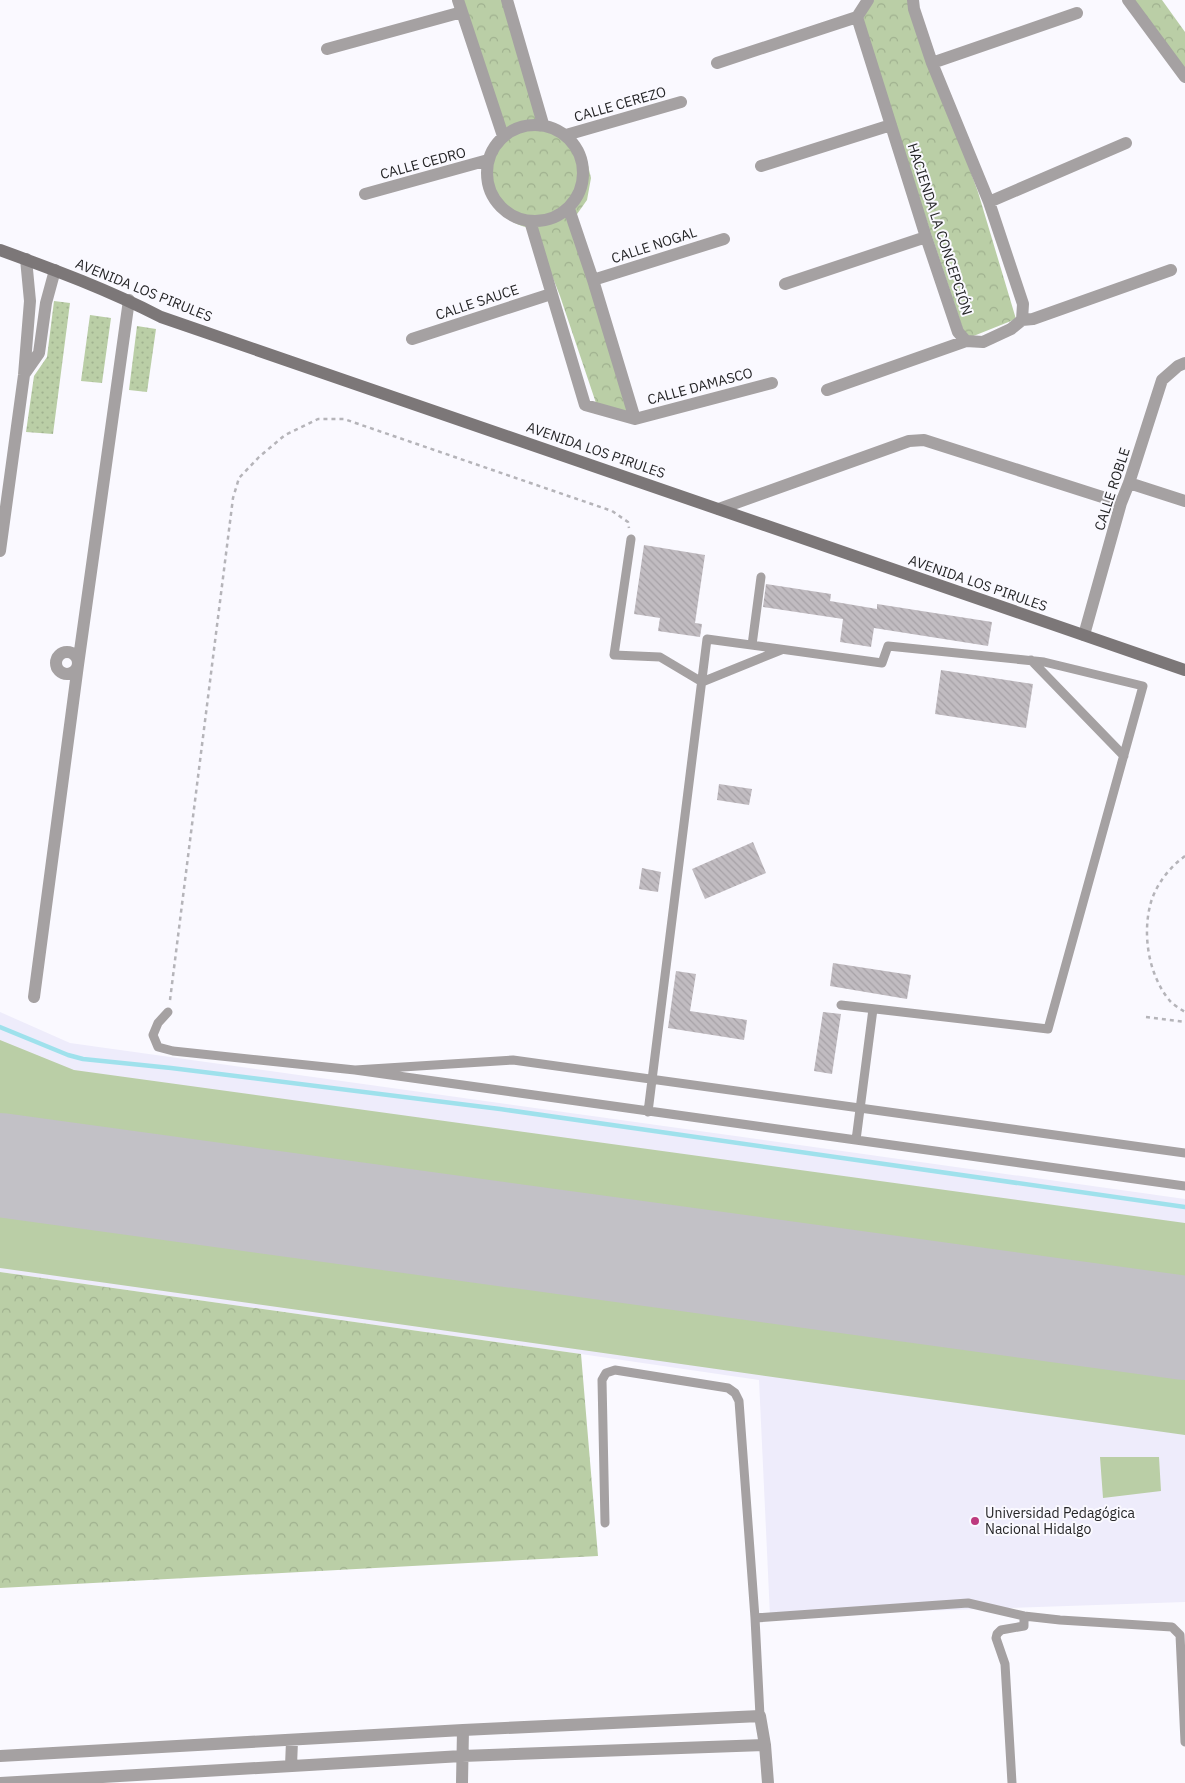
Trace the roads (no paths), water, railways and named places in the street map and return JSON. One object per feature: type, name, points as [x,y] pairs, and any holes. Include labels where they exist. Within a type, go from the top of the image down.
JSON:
[{"type":"street","points":[[507,0],[543,124]]},
{"type":"street","points":[[718,63],[857,18],[868,0]]},
{"type":"street","points":[[913,0],[914,9],[932,63],[988,202],[1023,304],[1022,320]]},
{"type":"street","points":[[1128,0],[1184,74]]},
{"type":"street","points":[[327,49],[460,6],[503,136]]},
{"type":"street","points":[[932,63],[1078,12]]},
{"type":"street","name":"HACIENDA LA CONCEPCIÓN","points":[[857,18],[958,332],[966,341]]},
{"type":"street","name":"CALLE CEREZO","points":[[566,135],[681,102]]},
{"type":"street","points":[[543,124],[566,135],[579,152],[584,172],[580,193],[569,209],[552,220],[530,221],[510,214],[495,200],[488,181],[488,160],[493,149],[503,136],[522,126],[543,124]]},
{"type":"street","points":[[761,166],[891,125]]},
{"type":"street","points":[[988,202],[1126,143]]},
{"type":"street","name":"CALLE CEDRO","points":[[365,194],[488,160]]},
{"type":"street","points":[[569,209],[593,280],[635,419]]},
{"type":"street","points":[[530,221],[585,405],[635,419]]},
{"type":"street","points":[[785,284],[926,237]]},
{"type":"street","name":"CALLE NOGAL","points":[[593,280],[724,238]]},
{"type":"street","name":"AVENIDA LOS PIRULES","points":[[0,250],[129,300],[170,320],[1185,670]]},
{"type":"street","points":[[0,551],[24,375],[30,301],[26,259]]},
{"type":"street","points":[[24,375],[39,352],[46,303],[55,270]]},
{"type":"street","points":[[827,390],[966,341],[982,342],[1011,329],[1022,320],[1033,319],[1171,270]]},
{"type":"street","name":"CALLE SAUCE","points":[[412,339],[551,294]]},
{"type":"street","points":[[34,997],[129,300]]},
{"type":"street","name":"CALLE ROBLE","points":[[1084,635],[1121,504],[1130,482],[1162,380],[1178,366],[1185,363]]},
{"type":"street","name":"CALLE DAMASCO","points":[[635,419],[772,382]]},
{"type":"street","points":[[719,509],[909,441],[924,440],[1121,504]]},
{"type":"street","points":[[1130,482],[1185,500]]},
{"type":"street","points":[[68,652],[76,656],[78,664],[77,669],[70,674],[60,672],[56,667],[55,661],[62,652],[77,649],[81,642]]},
{"type":"street","points":[[0,1756],[463,1730],[760,1716],[765,1745],[768,1783]]},
{"type":"street","points":[[462,1783],[463,1730]]},
{"type":"street","points":[[291,1766],[292,1741]]},
{"type":"street","points":[[0,1783],[462,1756],[765,1745]]},
{"type":"lane","points":[[632,539],[614,655],[660,657],[702,682]]},
{"type":"lane","points":[[752,645],[761,577]]},
{"type":"lane","points":[[648,1112],[707,639],[882,663],[888,646],[1031,660],[1143,686],[1048,1029],[841,1005]]},
{"type":"lane","points":[[702,682],[783,649]]},
{"type":"lane","points":[[1031,660],[1124,756]]},
{"type":"lane","points":[[856,1140],[873,1009]]},
{"type":"lane","points":[[168,1012],[158,1023],[153,1034],[158,1047],[173,1051],[355,1070],[1185,1186]]},
{"type":"lane","points":[[355,1070],[514,1060],[1185,1153]]},
{"type":"lane","points":[[605,1523],[602,1380],[606,1373],[615,1370],[728,1388],[735,1393],[739,1401],[755,1618],[760,1716]]},
{"type":"lane","points":[[755,1618],[968,1603],[1024,1616],[1172,1627],[1180,1635],[1185,1742]]},
{"type":"lane","points":[[1012,1783],[1005,1664],[996,1638],[997,1634],[1002,1630],[1024,1626],[1024,1616]]},
{"type":"waterway","points":[[0,1027],[68,1055],[83,1059],[171,1068],[500,1109],[1185,1207]]},
{"type":"place","name":"Universidad Pedagógica Nacional Hidalgo","points":[[975,1521]]}]
